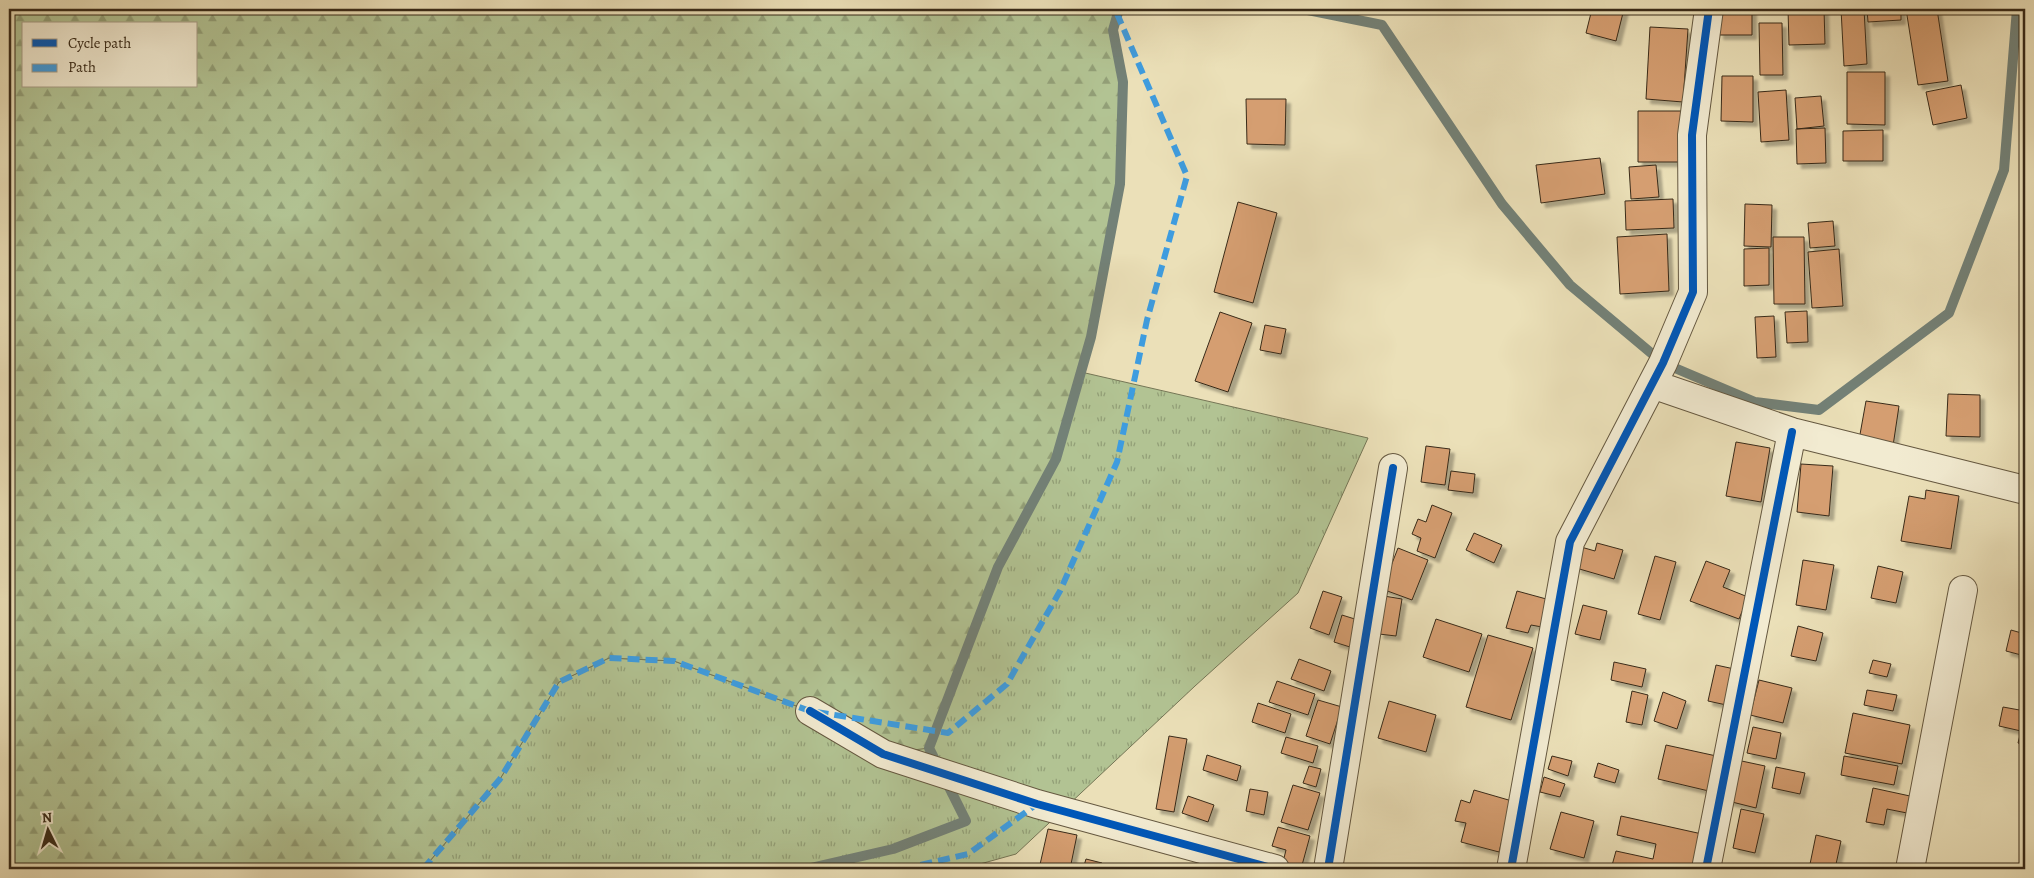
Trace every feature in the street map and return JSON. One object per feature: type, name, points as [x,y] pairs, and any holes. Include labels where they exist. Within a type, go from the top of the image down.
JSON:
[{"type":"street","points":[[1511,869],[1570,542],[1652,384],[1693,292],[1692,135],[1709,9]]},
{"type":"street","points":[[1652,384],[1792,432],[2025,490]]},
{"type":"street","points":[[1706,869],[1792,432]]},
{"type":"street","points":[[1328,869],[1393,468]]},
{"type":"street","points":[[1910,869],[1963,590]]},
{"type":"street","points":[[810,711],[883,754],[1019,798],[1275,869]]},
{"type":"green space","points":[[9,9],[1119,9],[1113,30],[1123,82],[1120,184],[1091,337],[1056,459],[998,567],[929,748],[883,754],[810,711],[674,661],[609,658],[559,682],[500,779],[423,869],[9,869]]},
{"type":"green space","points":[[1081,372],[1368,438],[1298,593],[1195,686],[1016,854],[962,869],[423,869],[500,779],[559,682],[609,658],[674,661],[810,711],[998,567],[1056,459]]},
{"type":"building","points":[[1592,9],[1624,9],[1616,41],[1586,33]]},
{"type":"building","points":[[1719,9],[1752,9],[1752,35],[1719,35]]},
{"type":"building","points":[[1788,9],[1824,9],[1825,44],[1789,45]]},
{"type":"building","points":[[1841,9],[1864,9],[1867,64],[1844,66]]},
{"type":"building","points":[[1867,9],[1901,9],[1901,20],[1868,22]]},
{"type":"building","points":[[1906,9],[1937,9],[1948,81],[1918,85]]},
{"type":"building","points":[[1759,23],[1782,23],[1783,75],[1760,75]]},
{"type":"building","points":[[1650,27],[1688,29],[1683,102],[1646,99]]},
{"type":"building","points":[[1847,72],[1885,72],[1885,125],[1847,124]]},
{"type":"building","points":[[1722,76],[1753,76],[1753,122],[1721,121]]},
{"type":"building","points":[[1961,85],[1967,118],[1933,125],[1926,92]]},
{"type":"building","points":[[1786,90],[1789,140],[1761,142],[1758,92]]},
{"type":"building","points":[[1821,96],[1824,126],[1797,129],[1795,98]]},
{"type":"building","points":[[1246,99],[1286,99],[1285,145],[1247,144]]},
{"type":"building","points":[[1638,111],[1686,111],[1686,162],[1638,162]]},
{"type":"building","points":[[1825,128],[1826,163],[1797,164],[1796,129]]},
{"type":"building","points":[[1883,130],[1883,161],[1843,161],[1843,131]]},
{"type":"building","points":[[1600,158],[1605,194],[1541,203],[1536,165]]},
{"type":"building","points":[[1656,165],[1659,197],[1631,199],[1629,167]]},
{"type":"building","points":[[1673,199],[1674,228],[1626,230],[1625,201]]},
{"type":"building","points":[[1238,202],[1277,213],[1253,303],[1214,292]]},
{"type":"building","points":[[1745,204],[1772,205],[1771,247],[1744,246]]},
{"type":"building","points":[[1833,221],[1835,246],[1810,248],[1808,223]]},
{"type":"building","points":[[1667,234],[1669,291],[1620,294],[1617,237]]},
{"type":"building","points":[[1773,237],[1804,237],[1805,304],[1774,304]]},
{"type":"building","points":[[1769,248],[1769,285],[1744,286],[1744,249]]},
{"type":"building","points":[[1839,249],[1843,306],[1812,308],[1808,252]]},
{"type":"building","points":[[1807,311],[1808,342],[1787,343],[1785,312]]},
{"type":"building","points":[[1220,312],[1252,323],[1228,392],[1195,381]]},
{"type":"building","points":[[1774,316],[1776,357],[1757,358],[1755,317]]},
{"type":"building","points":[[1265,325],[1286,329],[1281,354],[1260,350]]},
{"type":"building","points":[[1948,394],[1980,395],[1980,437],[1946,436]]},
{"type":"building","points":[[1866,401],[1899,406],[1893,446],[1859,440]]},
{"type":"building","points":[[1736,442],[1770,448],[1761,502],[1726,496]]},
{"type":"building","points":[[1426,446],[1450,449],[1445,485],[1421,482]]},
{"type":"building","points":[[1801,464],[1833,466],[1829,516],[1797,512]]},
{"type":"building","points":[[1451,471],[1475,474],[1473,493],[1448,490]]},
{"type":"building","points":[[1926,490],[1959,496],[1951,549],[1901,541],[1909,496],[1925,499]]},
{"type":"building","points":[[1432,505],[1452,513],[1435,558],[1417,551],[1421,538],[1412,534],[1418,519],[1426,522]]},
{"type":"building","points":[[1474,533],[1502,545],[1494,563],[1466,550]]},
{"type":"building","points":[[1597,543],[1623,550],[1614,579],[1576,568],[1581,547],[1595,551]]},
{"type":"building","points":[[1398,548],[1428,560],[1412,600],[1382,589]]},
{"type":"building","points":[[1655,556],[1676,562],[1660,620],[1638,614]]},
{"type":"building","points":[[1803,560],[1834,565],[1826,610],[1796,605]]},
{"type":"building","points":[[1706,561],[1730,570],[1723,587],[1748,597],[1739,619],[1690,601]]},
{"type":"building","points":[[1878,566],[1903,572],[1896,603],[1871,598]]},
{"type":"building","points":[[1323,591],[1342,597],[1329,635],[1310,628]]},
{"type":"building","points":[[1517,591],[1550,600],[1542,627],[1531,625],[1528,633],[1506,628]]},
{"type":"building","points":[[1384,596],[1402,599],[1396,636],[1379,634]]},
{"type":"building","points":[[1583,605],[1607,611],[1600,640],[1575,634]]},
{"type":"building","points":[[1342,615],[1358,620],[1350,647],[1334,642]]},
{"type":"building","points":[[1436,619],[1482,634],[1469,672],[1423,657]]},
{"type":"building","points":[[1798,626],[1823,633],[1816,661],[1791,656]]},
{"type":"building","points":[[2011,630],[2025,634],[2025,656],[2006,651]]},
{"type":"building","points":[[1488,635],[1533,648],[1511,720],[1466,707]]},
{"type":"building","points":[[1299,659],[1331,671],[1324,691],[1291,679]]},
{"type":"building","points":[[1873,660],[1891,664],[1887,677],[1869,673]]},
{"type":"building","points":[[1614,662],[1646,669],[1642,687],[1611,680]]},
{"type":"building","points":[[1716,665],[1739,670],[1731,706],[1708,701]]},
{"type":"building","points":[[1759,680],[1792,688],[1783,723],[1750,715]]},
{"type":"building","points":[[1277,681],[1315,694],[1308,715],[1269,702]]},
{"type":"building","points":[[1867,690],[1897,695],[1893,711],[1864,705]]},
{"type":"building","points":[[1632,691],[1648,695],[1642,725],[1626,722]]},
{"type":"building","points":[[1663,692],[1686,701],[1677,729],[1654,721]]},
{"type":"building","points":[[1318,700],[1342,707],[1330,744],[1306,736]]},
{"type":"building","points":[[1389,701],[1436,715],[1426,752],[1378,738]]},
{"type":"building","points":[[1258,703],[1291,714],[1285,733],[1252,722]]},
{"type":"building","points":[[2003,707],[2025,711],[2025,745],[2018,743],[2021,731],[1999,726]]},
{"type":"building","points":[[1853,713],[1910,725],[1902,764],[1845,753]]},
{"type":"building","points":[[1753,727],[1781,733],[1776,759],[1747,753]]},
{"type":"building","points":[[1169,736],[1187,739],[1174,812],[1156,809]]},
{"type":"building","points":[[1286,737],[1318,746],[1313,763],[1281,753]]},
{"type":"building","points":[[1666,745],[1721,757],[1713,792],[1658,779]]},
{"type":"building","points":[[1207,755],[1241,766],[1237,781],[1203,770]]},
{"type":"building","points":[[1552,756],[1572,761],[1568,776],[1548,769]]},
{"type":"building","points":[[1844,756],[1898,766],[1894,785],[1841,775]]},
{"type":"building","points":[[1737,760],[1765,766],[1756,808],[1728,801]]},
{"type":"building","points":[[1598,763],[1619,770],[1615,783],[1594,777]]},
{"type":"building","points":[[1309,766],[1321,769],[1316,787],[1303,783]]},
{"type":"building","points":[[1776,767],[1805,773],[1800,794],[1772,788]]},
{"type":"building","points":[[1544,777],[1565,784],[1560,797],[1540,792]]},
{"type":"building","points":[[1293,785],[1320,793],[1308,830],[1281,822]]},
{"type":"building","points":[[1873,788],[1910,796],[1907,813],[1887,809],[1884,825],[1866,822]]},
{"type":"building","points":[[1250,789],[1268,792],[1264,815],[1246,811]]},
{"type":"building","points":[[1474,790],[1512,801],[1499,852],[1461,842],[1466,823],[1455,821],[1461,800],[1470,803]]},
{"type":"building","points":[[1188,796],[1214,805],[1208,822],[1182,813]]},
{"type":"building","points":[[1741,809],[1764,814],[1755,853],[1733,848]]},
{"type":"building","points":[[1561,812],[1594,821],[1584,858],[1550,849]]},
{"type":"building","points":[[1621,816],[1702,834],[1694,869],[1611,869],[1616,851],[1653,859],[1656,844],[1617,835]]},
{"type":"building","points":[[1278,827],[1310,836],[1301,869],[1282,866],[1286,850],[1272,846]]},
{"type":"building","points":[[1048,829],[1077,835],[1070,869],[1039,869]]},
{"type":"building","points":[[1816,835],[1841,841],[1835,869],[1809,869]]},
{"type":"building","points":[[1086,859],[1102,863],[1101,869],[1083,869]]},
{"type":"waterway","points":[[938,766],[929,748],[998,567],[1056,459],[1091,337],[1120,184],[1123,82],[1113,30],[1119,9]]},
{"type":"waterway","points":[[1303,9],[1382,25],[1502,204],[1570,285],[1663,363],[1755,402],[1819,410],[1949,313],[2004,170],[2017,9]]},
{"type":"waterway","points":[[806,869],[893,849],[966,821],[945,779]]},
{"type":"marked path","points":[[423,869],[500,779],[559,682],[609,658],[674,661],[810,711],[948,733],[1007,684],[1060,591],[1117,462],[1147,320],[1187,176],[1115,9]]},
{"type":"marked path","points":[[903,869],[968,854],[1037,804]]},
{"type":"cycle path","points":[[1511,869],[1570,542],[1663,363],[1693,292],[1692,135],[1709,9]]},
{"type":"cycle path","points":[[1706,869],[1792,432]]},
{"type":"cycle path","points":[[1328,869],[1393,468]]},
{"type":"cycle path","points":[[810,711],[883,754],[1037,804],[1275,869]]}]
